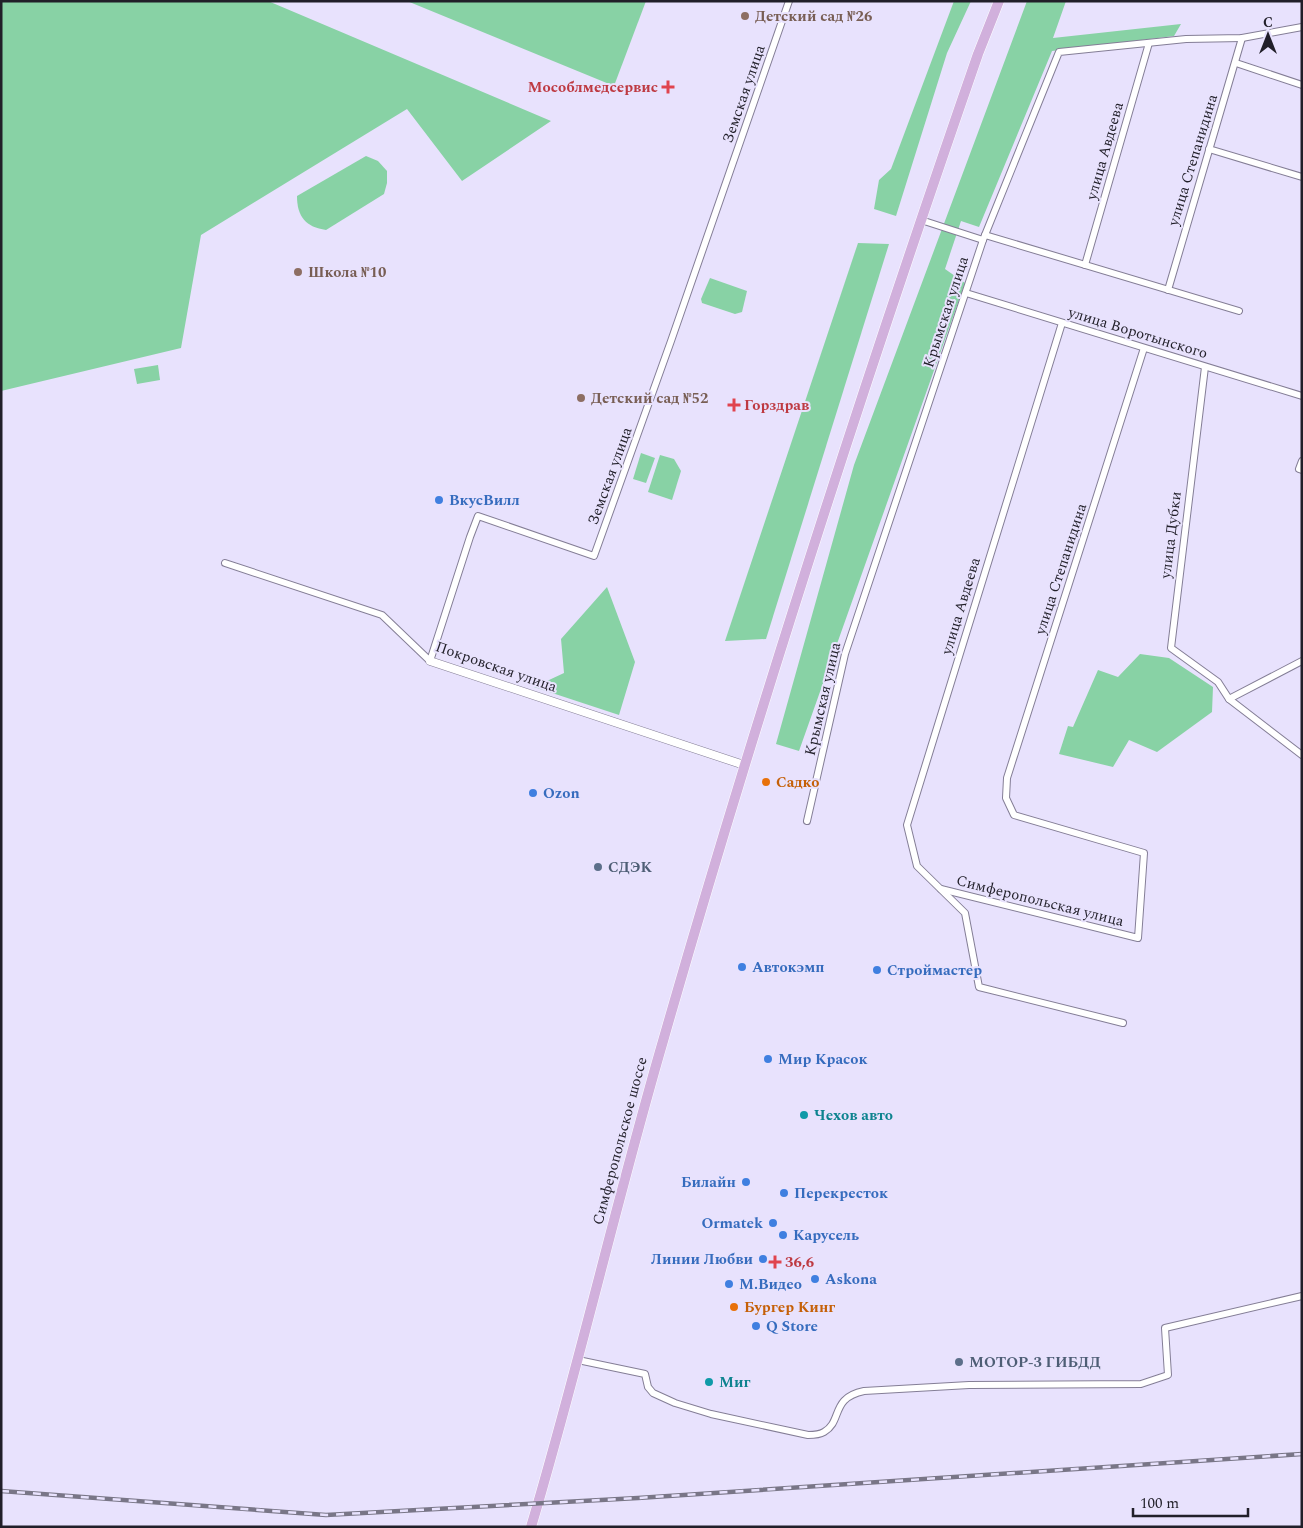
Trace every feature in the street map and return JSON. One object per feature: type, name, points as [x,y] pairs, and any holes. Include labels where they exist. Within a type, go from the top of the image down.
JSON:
[{"type":"main road","name":"Симферопольское шоссе","points":[[531,1527],[578,1360],[662,1044],[744,765],[854,420],[978,54],[999,1]]},
{"type":"street","name":"Земская улица","points":[[430,661],[478,516],[594,556],[672,341],[789,1]]},
{"type":"street","name":"Крымская улица","points":[[808,821],[845,654],[984,237],[1059,52],[1186,39],[1242,38],[1302,27]]},
{"type":"street","name":"улица Степанидина","points":[[1168,290],[1209,148],[1236,64],[1242,38]]},
{"type":"street","name":"улица Авдеева","points":[[1086,264],[1149,44]]},
{"type":"street","points":[[1236,64],[1302,85]]},
{"type":"street","points":[[1209,148],[1302,177]]},
{"type":"street","points":[[921,220],[1086,264],[1239,310]]},
{"type":"street","name":"улица Воротынского","points":[[966,293],[1302,396]]},
{"type":"street","name":"улица Авдеева","points":[[1062,323],[907,825],[918,866],[965,913],[979,987],[1123,1023]]},
{"type":"street","name":"улица Степанидина","points":[[1144,348],[1008,778],[1006,798],[1014,815],[1144,853]]},
{"type":"street","name":"улица Дубки","points":[[1205,367],[1171,648],[1218,682],[1229,699]]},
{"type":"street","points":[[1302,461],[1299,469],[1302,470]]},
{"type":"street","name":"Покровская улица","points":[[225,563],[382,615],[430,661],[744,765]]},
{"type":"street","points":[[1302,661],[1229,699],[1302,755]]},
{"type":"street","name":"Симферопольская улица","points":[[941,889],[1138,938],[1144,853]]},
{"type":"street","points":[[578,1360],[645,1374],[648,1387],[653,1393],[675,1404],[711,1414],[808,1435],[824,1432],[844,1400],[856,1392],[969,1385],[1141,1384],[1168,1375],[1165,1328],[1302,1296]]},
{"type":"green space","points":[[1,1],[268,1],[551,121],[462,181],[407,109],[201,235],[181,348],[1,391]]},
{"type":"green space","points":[[407,1],[646,1],[614,86]]},
{"type":"green space","points":[[954,1],[971,1],[947,53],[896,216],[874,209],[879,180],[891,169]]},
{"type":"green space","points":[[1027,1],[1066,1],[1053,38],[1181,24],[1174,36],[1052,51],[979,227],[961,221],[945,269],[965,283],[799,751],[776,744],[854,465]]},
{"type":"green space","points":[[366,156],[378,161],[387,171],[387,183],[384,194],[326,230],[319,229],[304,220],[299,210],[297,196]]},
{"type":"green space","points":[[858,243],[889,244],[766,639],[725,641]]},
{"type":"green space","points":[[710,278],[747,291],[742,312],[735,314],[702,303],[701,299]]},
{"type":"green space","points":[[158,365],[160,380],[137,384],[134,369]]},
{"type":"green space","points":[[641,453],[655,458],[646,483],[633,479]]},
{"type":"green space","points":[[660,455],[674,459],[681,471],[672,500],[648,492]]},
{"type":"green space","points":[[607,587],[635,662],[619,715],[534,687],[564,673],[561,639]]},
{"type":"green space","points":[[1140,654],[1169,658],[1213,687],[1212,712],[1157,752],[1129,740],[1113,767],[1059,754],[1068,726],[1073,727],[1098,670],[1118,677]]},
{"type":"railway","points":[[1,1491],[326,1515],[638,1498],[1302,1454]]},
{"type":"place","name":"Детский сад №26","points":[[745,16]]},
{"type":"place","name":"Мособлмедсервис","points":[[668,87]]},
{"type":"place","name":"Школа №10","points":[[298,272]]},
{"type":"place","name":"Детский сад №52","points":[[581,398]]},
{"type":"place","name":"Горздрав","points":[[734,405]]},
{"type":"place","name":"ВкусВилл","points":[[439,500]]},
{"type":"place","name":"Садко","points":[[766,782]]},
{"type":"place","name":"Ozon","points":[[533,793]]},
{"type":"place","name":"СДЭК","points":[[598,867]]},
{"type":"place","name":"Автокэмп","points":[[742,967]]},
{"type":"place","name":"Строймастер","points":[[877,970]]},
{"type":"place","name":"Мир Красок","points":[[768,1059]]},
{"type":"place","name":"Чехов авто","points":[[804,1115]]},
{"type":"place","name":"Билайн","points":[[746,1182]]},
{"type":"place","name":"Перекресток","points":[[784,1193]]},
{"type":"place","name":"Ormatek","points":[[773,1223]]},
{"type":"place","name":"Карусель","points":[[783,1235]]},
{"type":"place","name":"Линии Любви","points":[[763,1259]]},
{"type":"place","name":"36,6","points":[[775,1262]]},
{"type":"place","name":"Askona","points":[[815,1279]]},
{"type":"place","name":"М.Видео","points":[[729,1284]]},
{"type":"place","name":"Бургер Кинг","points":[[734,1307]]},
{"type":"place","name":"Q Store","points":[[756,1326]]},
{"type":"place","name":"МОТОР-3 ГИБДД","points":[[959,1362]]},
{"type":"place","name":"Миг","points":[[709,1382]]}]
